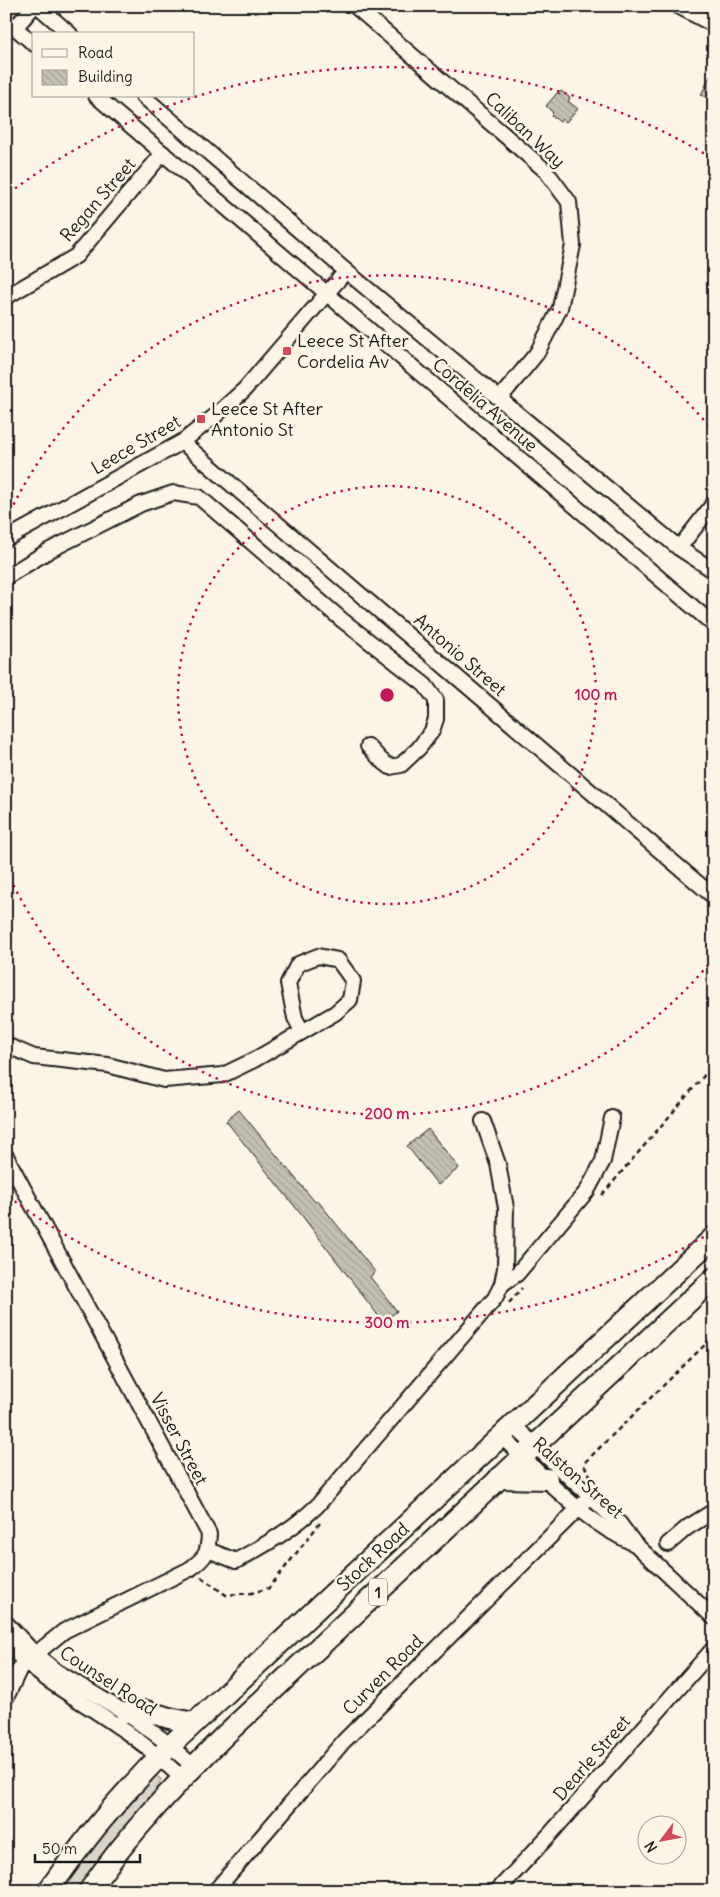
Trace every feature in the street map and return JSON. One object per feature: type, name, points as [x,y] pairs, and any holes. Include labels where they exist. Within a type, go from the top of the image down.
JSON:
[{"type":"highway","name":"Stock Road","points":[[48,1891],[92,1833],[164,1751],[714,1237]]},
{"type":"highway","name":"Stock Road","points":[[89,1891],[119,1850],[188,1772],[714,1278]]},
{"type":"highway","points":[[499,1478],[547,1479]]},
{"type":"highway","points":[[126,1713],[146,1711],[194,1723]]},
{"type":"street","points":[[32,42],[11,24],[34,6]]},
{"type":"street","points":[[38,6],[68,32]]},
{"type":"street","name":"Caliban Way","points":[[355,6],[546,170],[569,202],[573,245],[560,308],[537,353],[500,398]]},
{"type":"street","points":[[678,6],[714,25]]},
{"type":"street","name":"Cordelia Avenue","points":[[98,98],[714,625]]},
{"type":"street","name":"Cordelia Avenue","points":[[145,98],[346,271],[679,548],[714,572]]},
{"type":"street","name":"Regan Street","points":[[6,297],[76,256],[163,153]]},
{"type":"street","name":"Leece Street","points":[[6,539],[182,442],[215,416],[244,390],[346,271]]},
{"type":"street","name":"Antonio Street","points":[[182,442],[714,897]]},
{"type":"street","points":[[6,577],[50,550],[140,504],[173,493],[199,497],[342,620],[425,685],[436,700],[436,719],[432,731],[419,748],[401,765],[390,767],[368,746]]},
{"type":"street","points":[[679,548],[714,503]]},
{"type":"street","points":[[6,1045],[34,1057],[108,1065],[164,1080],[222,1075],[254,1060],[335,1013],[350,1000],[353,981],[338,960],[318,956],[298,964],[288,983],[295,1018],[302,1031]]},
{"type":"street","points":[[502,1284],[517,1274],[587,1191],[603,1161],[612,1118]]},
{"type":"street","points":[[6,1698],[15,1676],[30,1658],[64,1632],[190,1569],[202,1560],[208,1550],[236,1561],[266,1545],[303,1519],[317,1506],[495,1298],[502,1284],[505,1268],[506,1208],[498,1164],[483,1121]]},
{"type":"street","name":"Visser Street","points":[[6,1156],[209,1534],[208,1550]]},
{"type":"street","name":"Ralston Street","points":[[507,1431],[528,1451],[590,1497],[619,1523],[634,1543],[714,1618]]},
{"type":"street","name":"Ralston Street","points":[[528,1451],[547,1479],[579,1508],[614,1534],[634,1543]]},
{"type":"street","name":"Curven Road","points":[[215,1891],[344,1740],[590,1497]]},
{"type":"street","points":[[668,1544],[714,1511]]},
{"type":"street","name":"Counsel Road","points":[[6,1623],[30,1658],[66,1694],[118,1726],[164,1751]]},
{"type":"street","name":"Counsel Road","points":[[6,1642],[30,1658],[126,1713],[188,1772]]},
{"type":"street","name":"Dearle Street","points":[[496,1891],[552,1832],[714,1648]]},
{"type":"path","points":[[590,1497],[599,1489],[582,1464],[714,1336]]},
{"type":"shaded area","points":[[154,1775],[161,1779],[156,1789],[77,1891],[60,1891],[116,1817]]},
{"type":"building","points":[[714,68],[714,101],[701,95]]},
{"type":"building","points":[[561,91],[570,98],[568,101],[578,109],[566,122],[562,119],[560,122],[551,115],[553,113],[546,106]]},
{"type":"building","points":[[239,1110],[315,1202],[317,1200],[375,1272],[370,1277],[397,1311],[383,1322],[300,1213],[226,1121]]},
{"type":"building","points":[[428,1129],[459,1168],[438,1185],[407,1146]]},
{"type":"place","name":"Leece St After Cordelia Av","points":[[287,351]]},
{"type":"place","name":"Leece St After Antonio St","points":[[201,419]]}]
